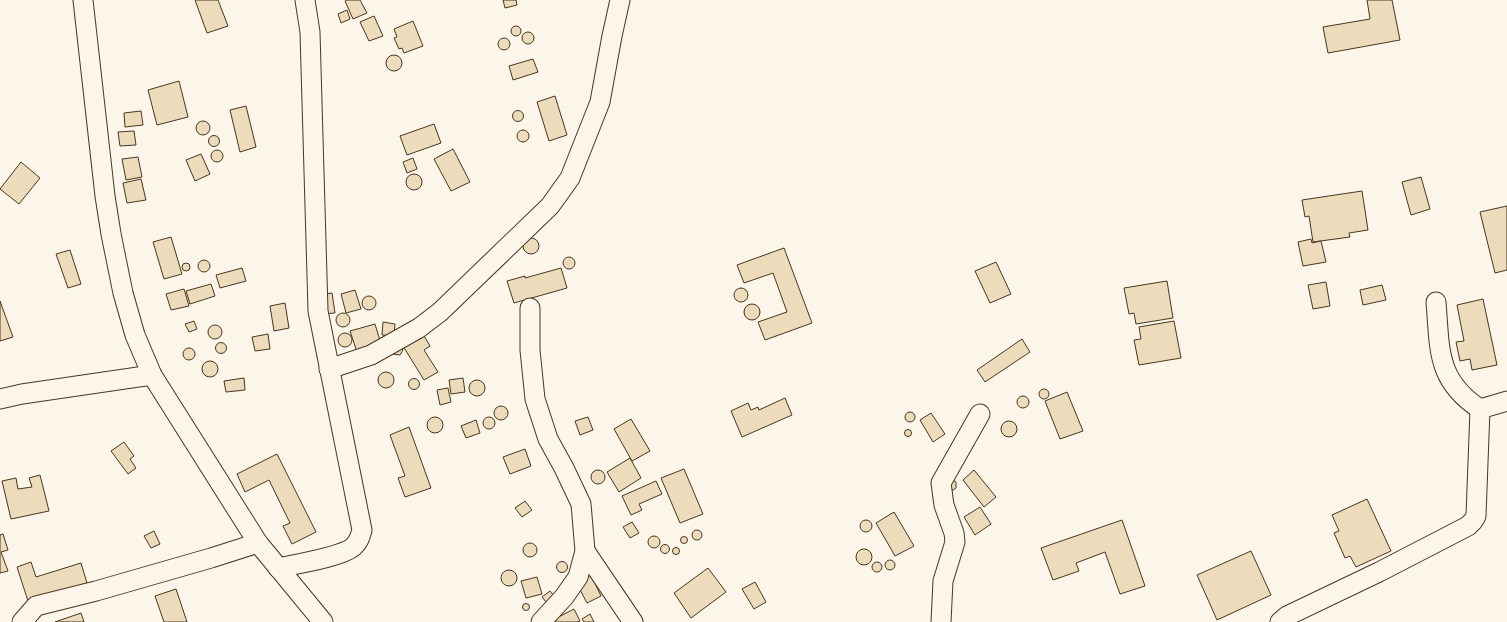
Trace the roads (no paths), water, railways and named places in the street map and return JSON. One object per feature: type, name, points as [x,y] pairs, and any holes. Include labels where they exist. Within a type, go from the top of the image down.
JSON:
[{"type":"street","points":[[83,0],[110,234],[134,335],[152,375],[258,543],[323,622]]},
{"type":"street","points":[[278,568],[343,553],[360,540],[362,530],[318,311],[310,32],[305,0]]},
{"type":"street","points":[[330,369],[371,355],[419,328],[440,312],[550,206],[570,178],[600,102],[620,0]]},
{"type":"street","points":[[1436,302],[1440,351],[1447,376],[1457,390],[1480,409],[1507,402]]},
{"type":"street","points":[[530,308],[530,350],[535,399],[548,439],[582,504],[585,551],[578,577],[564,597],[541,622]]},
{"type":"street","points":[[0,400],[22,394],[152,375]]},
{"type":"street","points":[[1280,622],[1287,616],[1379,572],[1468,526],[1473,521],[1476,516],[1480,409]]},
{"type":"street","points":[[941,622],[943,582],[955,542],[954,533],[944,505],[940,483],[980,414]]},
{"type":"street","points":[[22,622],[36,606],[96,591],[258,543]]},
{"type":"street","points":[[585,551],[633,622]]}]
